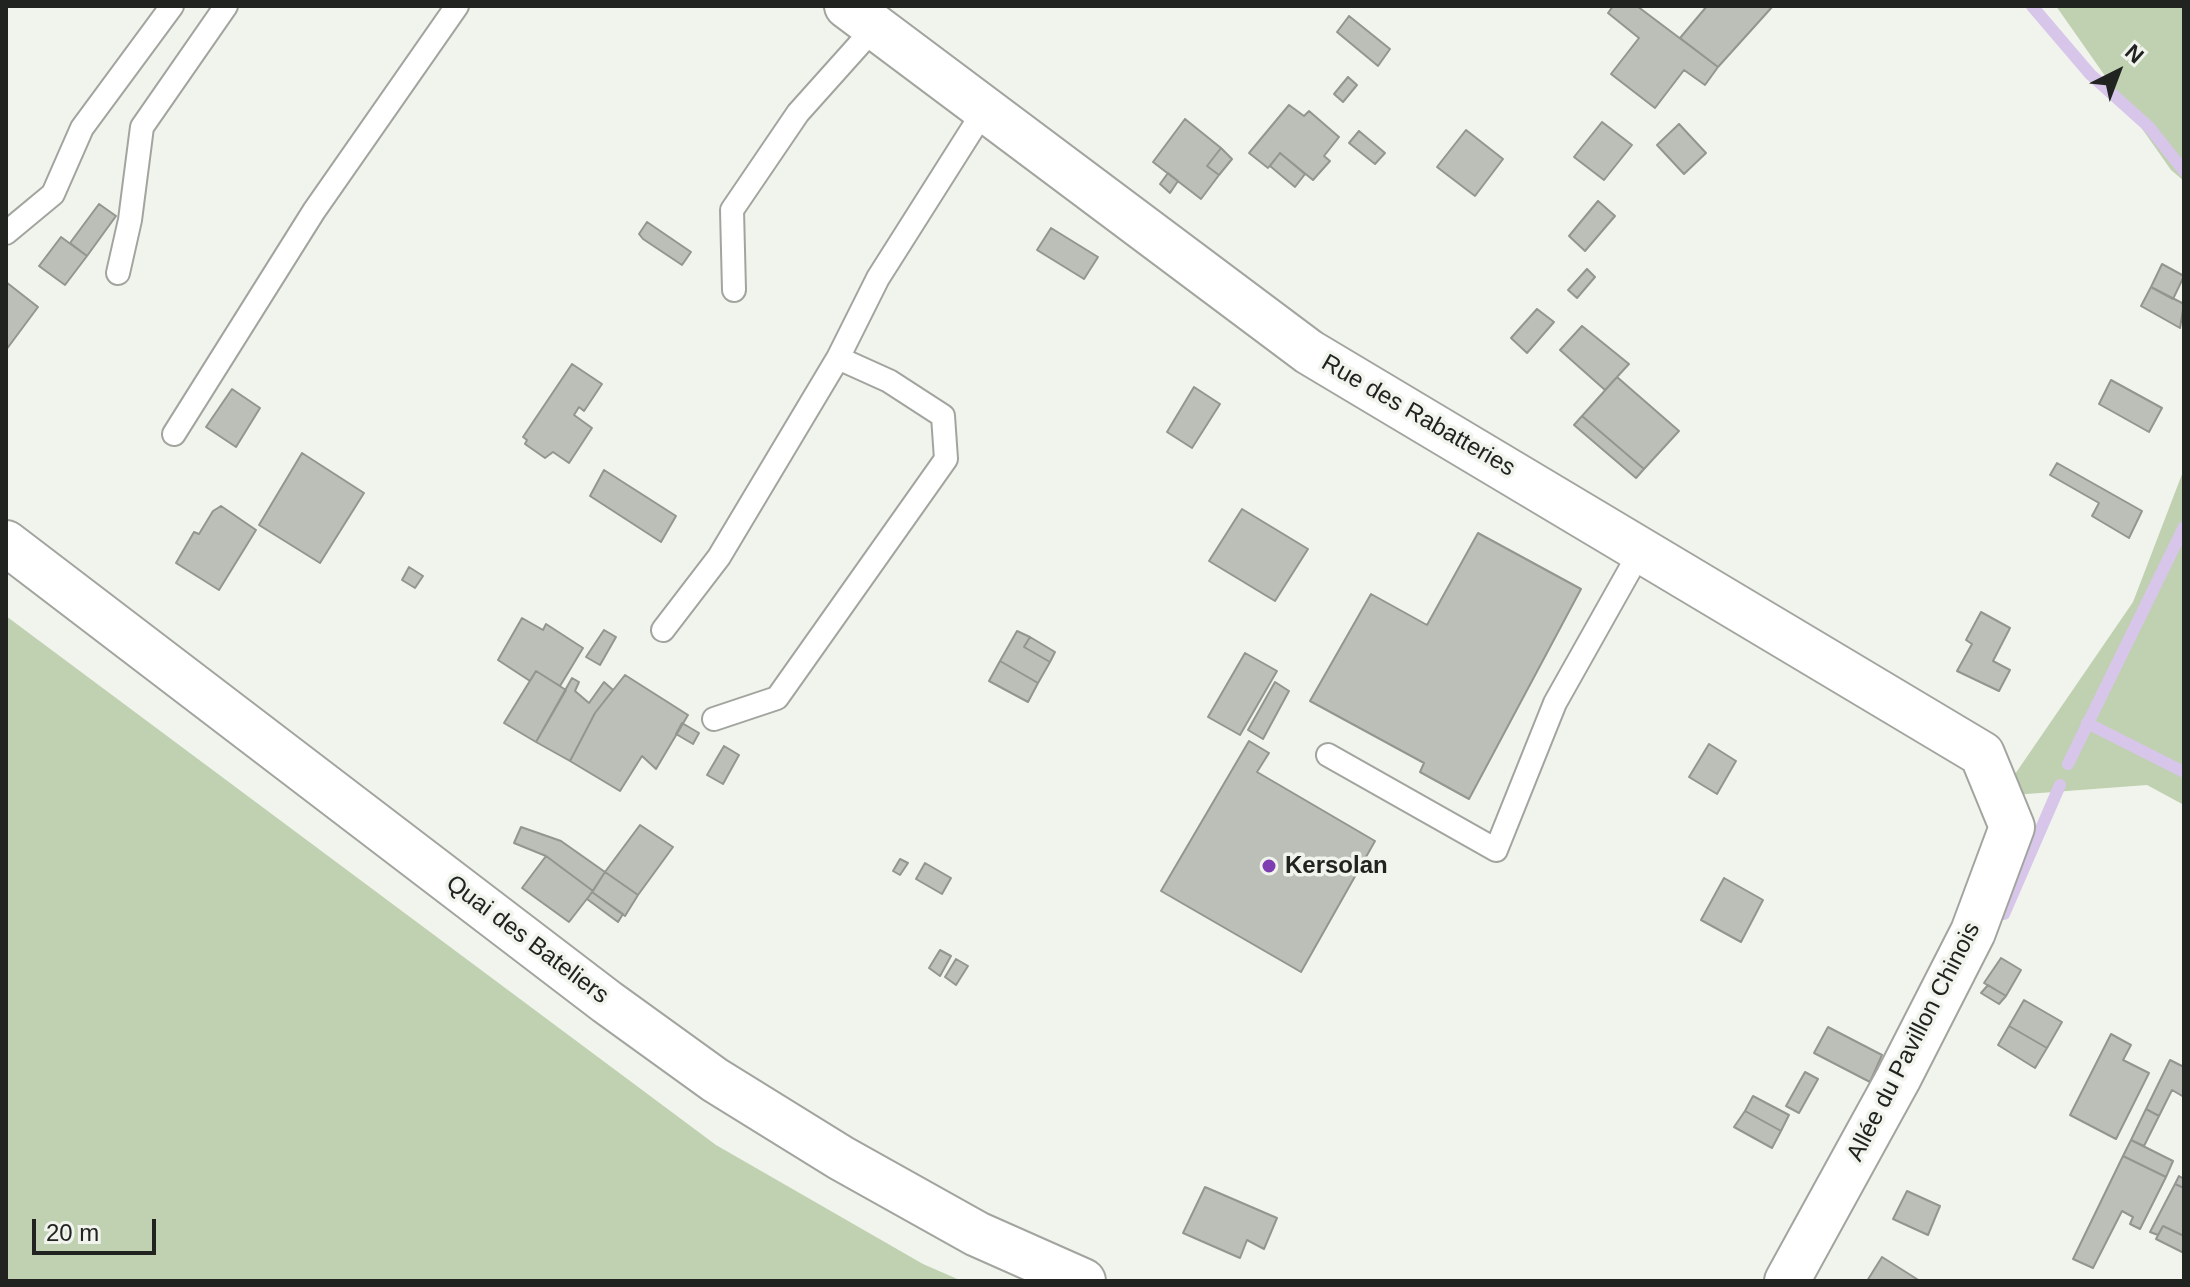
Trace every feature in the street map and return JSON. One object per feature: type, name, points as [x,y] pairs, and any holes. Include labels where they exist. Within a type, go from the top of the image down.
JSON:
[{"type":"street","name":"Rue des Rabatteries","points":[[861,16],[1309,352],[1982,754],[2000,796]]},
{"type":"street","name":"Quai des Bateliers","points":[[6,543],[607,1002],[715,1080],[841,1158],[977,1234],[1083,1281]]},
{"type":"street","name":"Allée du Pavillon Chinois","points":[[1787,1281],[1973,932],[2012,827],[2000,796]]},
{"type":"lane","points":[[6,233],[53,194],[82,128],[172,6]]},
{"type":"lane","points":[[118,273],[130,220],[142,127],[226,6]]},
{"type":"lane","points":[[174,434],[314,211],[457,6]]},
{"type":"lane","points":[[734,290],[732,210],[861,16]]},
{"type":"lane","points":[[663,630],[719,557],[838,358],[878,278],[985,109]]},
{"type":"lane","points":[[714,719],[777,698],[946,459],[943,416],[889,381],[838,358]]},
{"type":"lane","points":[[1328,755],[1496,850],[1555,703],[1641,550]]},
{"type":"green space","points":[[2056,6],[2184,6],[2184,181],[2171,170]]},
{"type":"green space","points":[[2184,469],[2184,805],[2147,785],[2000,796],[2133,602]]},
{"type":"green space","points":[[6,616],[716,1145],[923,1264],[962,1281],[6,1281]]},
{"type":"building","points":[[1613,6],[1637,6],[1718,67],[1705,85],[1684,70],[1655,108],[1611,74],[1639,38],[1608,13]]},
{"type":"building","points":[[1707,6],[1773,6],[1718,67],[1680,38]]},
{"type":"building","points":[[1349,16],[1390,49],[1378,66],[1337,32]]},
{"type":"building","points":[[1348,77],[1357,85],[1343,102],[1334,94]]},
{"type":"building","points":[[1289,105],[1304,116],[1309,111],[1339,137],[1324,156],[1330,161],[1313,180],[1280,153],[1268,168],[1249,153]]},
{"type":"building","points":[[1185,119],[1221,148],[1207,166],[1219,175],[1201,199],[1153,162]]},
{"type":"building","points":[[1602,122],[1632,145],[1604,180],[1574,157]]},
{"type":"building","points":[[1679,124],[1706,153],[1684,174],[1657,145]]},
{"type":"building","points":[[1466,130],[1503,159],[1475,196],[1437,167]]},
{"type":"building","points":[[1359,131],[1385,153],[1375,164],[1349,143]]},
{"type":"building","points":[[1221,148],[1232,159],[1219,175],[1207,166]]},
{"type":"building","points":[[1280,153],[1305,174],[1295,187],[1270,166]]},
{"type":"building","points":[[1168,173],[1178,181],[1170,193],[1160,184]]},
{"type":"building","points":[[1598,201],[1615,216],[1585,251],[1569,236]]},
{"type":"building","points":[[99,204],[116,216],[87,256],[70,243]]},
{"type":"building","points":[[647,222],[691,252],[682,265],[643,239],[639,234]]},
{"type":"building","points":[[1051,228],[1098,257],[1084,279],[1037,250]]},
{"type":"building","points":[[61,237],[87,256],[65,285],[39,266]]},
{"type":"building","points":[[2162,264],[2184,276],[2173,299],[2151,287]]},
{"type":"building","points":[[1587,269],[1595,277],[1577,298],[1568,290]]},
{"type":"building","points":[[6,282],[38,307],[6,350]]},
{"type":"building","points":[[2151,287],[2184,304],[2180,328],[2141,306]]},
{"type":"building","points":[[1537,309],[1554,322],[1527,353],[1511,338]]},
{"type":"building","points":[[1582,326],[1629,364],[1605,390],[1560,350]]},
{"type":"building","points":[[572,364],[602,384],[584,411],[579,407],[574,415],[592,428],[569,463],[553,452],[545,458],[525,444],[527,440],[523,437]]},
{"type":"building","points":[[1617,377],[1679,431],[1644,469],[1582,416]]},
{"type":"building","points":[[2111,380],[2162,408],[2149,432],[2099,404]]},
{"type":"building","points":[[1194,387],[1220,404],[1192,448],[1167,432]]},
{"type":"building","points":[[232,389],[260,408],[236,447],[206,427]]},
{"type":"building","points":[[1582,416],[1644,469],[1636,478],[1574,425]]},
{"type":"building","points":[[302,453],[364,493],[320,563],[259,525]]},
{"type":"building","points":[[2057,463],[2142,511],[2129,538],[2092,516],[2099,503],[2050,475]]},
{"type":"building","points":[[604,470],[676,516],[661,542],[590,496]]},
{"type":"building","points":[[221,506],[256,530],[219,590],[176,563],[194,532],[199,534],[213,511]]},
{"type":"building","points":[[1242,509],[1308,549],[1275,601],[1209,561]]},
{"type":"building","points":[[1478,533],[1581,589],[1469,799],[1420,772],[1424,763],[1310,701],[1371,594],[1427,625]]},
{"type":"building","points":[[409,567],[423,576],[415,588],[402,580]]},
{"type":"building","points":[[1981,612],[2010,628],[1993,661],[2010,670],[1999,691],[1957,671],[1972,644],[1966,640]]},
{"type":"building","points":[[522,618],[543,630],[546,624],[583,648],[560,686],[536,671],[530,681],[498,660]]},
{"type":"building","points":[[604,630],[616,637],[600,665],[586,657]]},
{"type":"building","points":[[1017,631],[1030,637],[1024,647],[1050,662],[1038,683],[1000,661]]},
{"type":"building","points":[[1030,637],[1055,652],[1050,662],[1024,647]]},
{"type":"building","points":[[1245,653],[1277,671],[1240,735],[1208,717]]},
{"type":"building","points":[[1000,661],[1038,683],[1028,702],[989,681]]},
{"type":"building","points":[[536,671],[566,690],[536,742],[504,723]]},
{"type":"building","points":[[625,675],[688,715],[656,769],[642,756],[620,791],[570,761],[595,713]]},
{"type":"building","points":[[572,678],[579,682],[575,691],[589,703],[604,682],[613,690],[595,713],[570,761],[536,742]]},
{"type":"building","points":[[1275,682],[1289,691],[1263,739],[1248,730]]},
{"type":"building","points":[[682,723],[699,733],[693,744],[676,734]]},
{"type":"building","name":"Kersolan","points":[[1249,741],[1269,753],[1257,772],[1375,841],[1301,972],[1161,891]]},
{"type":"building","points":[[1709,744],[1736,761],[1717,794],[1689,777]]},
{"type":"building","points":[[724,746],[739,755],[723,784],[707,775]]},
{"type":"building","points":[[640,825],[673,847],[638,895],[605,872]]},
{"type":"building","points":[[521,827],[561,841],[605,872],[593,891],[546,856],[514,843]]},
{"type":"building","points":[[546,856],[593,891],[569,922],[522,888]]},
{"type":"building","points":[[900,859],[908,863],[900,875],[893,871]]},
{"type":"building","points":[[925,863],[951,878],[942,894],[916,879]]},
{"type":"building","points":[[605,872],[638,895],[625,916],[592,892]]},
{"type":"building","points":[[1724,878],[1763,900],[1741,942],[1701,920]]},
{"type":"building","points":[[592,892],[623,914],[618,922],[587,899]]},
{"type":"building","points":[[940,950],[951,956],[940,976],[929,968]]},
{"type":"building","points":[[2001,958],[2021,970],[2006,996],[1984,983]]},
{"type":"building","points":[[956,959],[968,966],[956,985],[945,977]]},
{"type":"building","points":[[1988,985],[2006,996],[1999,1004],[1981,993]]},
{"type":"building","points":[[2024,1000],[2062,1022],[2047,1048],[2009,1026]]},
{"type":"building","points":[[2009,1026],[2047,1048],[2035,1068],[1998,1045]]},
{"type":"building","points":[[1828,1027],[1882,1055],[1870,1082],[1814,1053]]},
{"type":"building","points":[[2111,1034],[2131,1045],[2123,1060],[2149,1073],[2116,1139],[2070,1115]]},
{"type":"building","points":[[2170,1060],[2184,1067],[2184,1097],[2172,1090],[2159,1116],[2146,1109]]},
{"type":"building","points":[[1805,1072],[1818,1079],[1799,1113],[1786,1106]]},
{"type":"building","points":[[1753,1096],[1789,1115],[1781,1131],[1745,1111]]},
{"type":"building","points":[[2146,1109],[2159,1116],[2144,1146],[2131,1140]]},
{"type":"building","points":[[1745,1111],[1781,1131],[1772,1148],[1734,1127]]},
{"type":"building","points":[[2131,1140],[2173,1161],[2166,1177],[2123,1156]]},
{"type":"building","points":[[2123,1156],[2166,1177],[2140,1229],[2130,1224],[2133,1217],[2122,1211],[2093,1268],[2073,1259]]},
{"type":"building","points":[[2179,1176],[2184,1179],[2184,1188],[2175,1184]]},
{"type":"building","points":[[2175,1184],[2184,1188],[2184,1236],[2163,1226],[2158,1235],[2150,1232]]},
{"type":"building","points":[[1205,1187],[1277,1218],[1264,1249],[1247,1240],[1240,1258],[1183,1233]]},
{"type":"building","points":[[1907,1191],[1940,1206],[1928,1235],[1893,1219]]},
{"type":"building","points":[[2163,1226],[2184,1236],[2184,1253],[2156,1239]]},
{"type":"building","points":[[1882,1257],[1920,1281],[1867,1281]]},
{"type":"waterway","points":[[2032,6],[2090,74],[2149,127],[2184,171]]},
{"type":"waterway","points":[[2068,764],[2184,527]]},
{"type":"waterway","points":[[2087,723],[2184,772]]},
{"type":"waterway","points":[[2004,914],[2060,785]]},
{"type":"place","name":"Kersolan","points":[[1269,866]]}]
